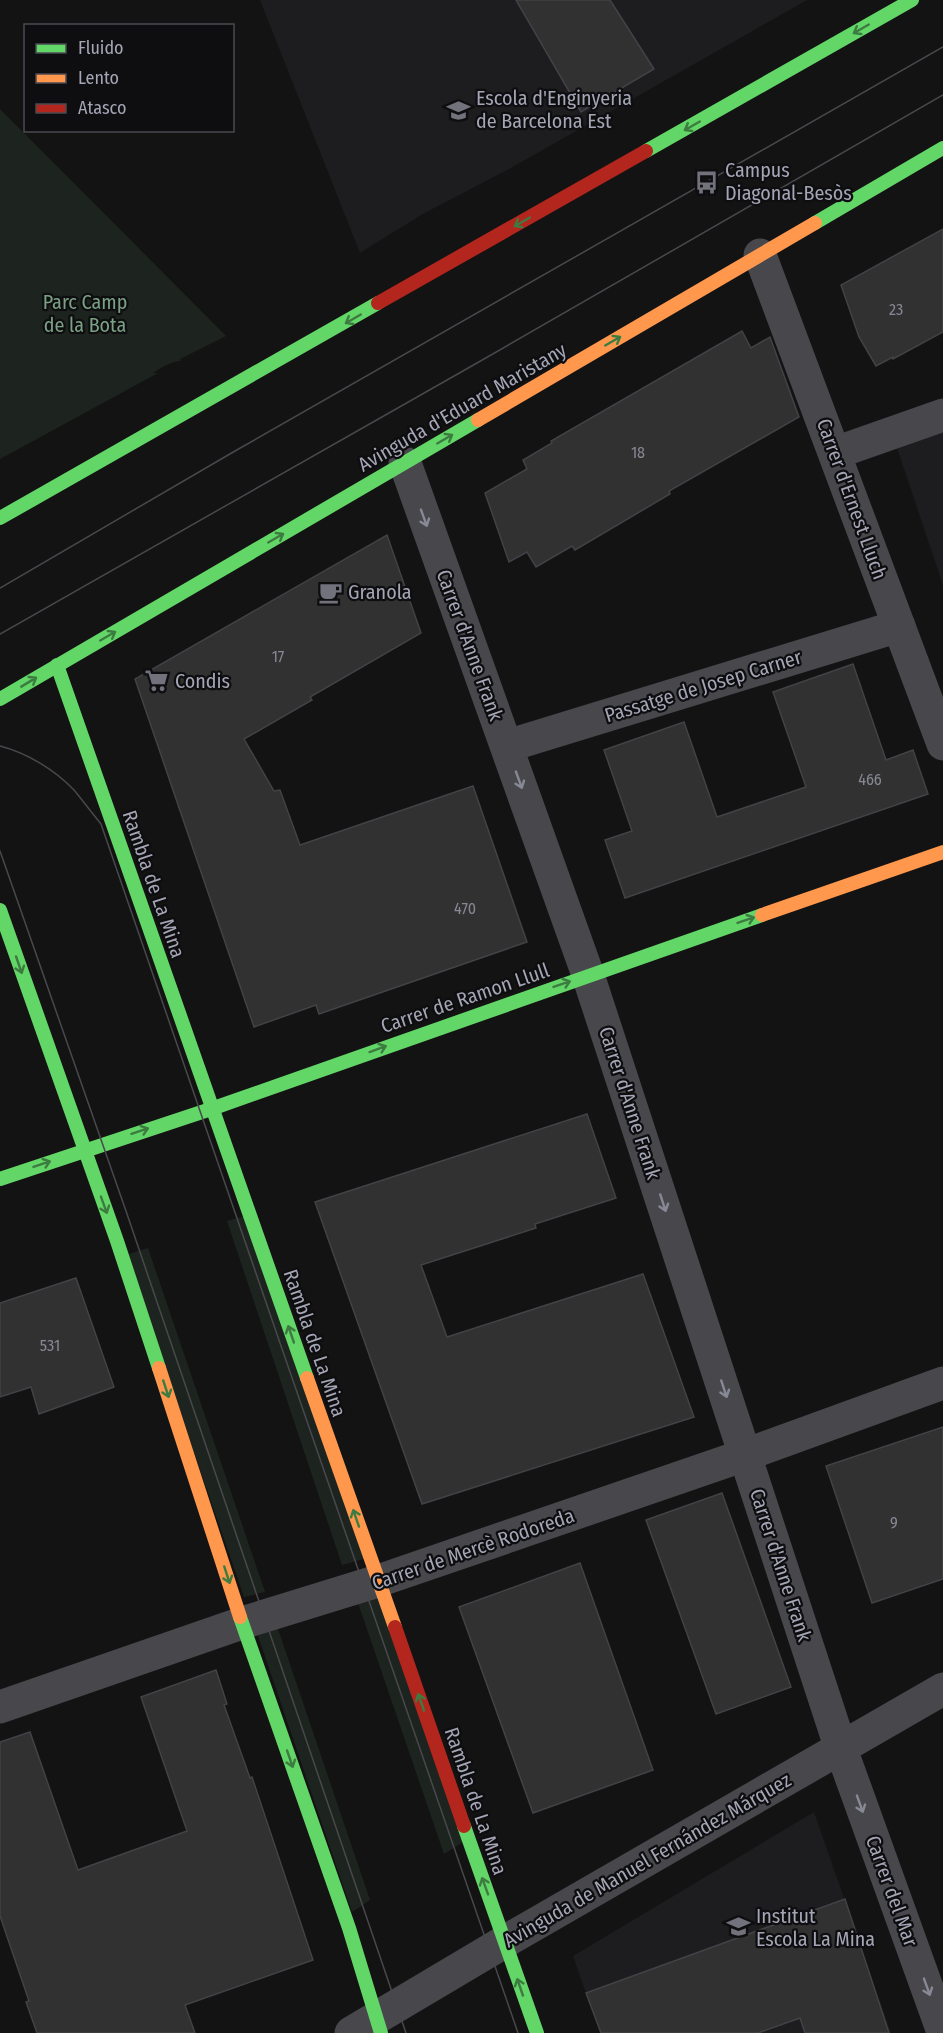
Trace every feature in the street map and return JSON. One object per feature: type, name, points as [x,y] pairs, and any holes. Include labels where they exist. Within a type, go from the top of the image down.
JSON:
[{"type":"main road","points":[[0,518],[912,0]]},
{"type":"main road","name":"Avinguda d'Eduard Maristany","points":[[0,699],[943,148]]},
{"type":"main road","name":"Rambla de La Mina","points":[[57,665],[537,2033]]},
{"type":"main road","name":"Carrer de Ramon Llull","points":[[0,1179],[211,1108],[943,852]]},
{"type":"main road","points":[[0,910],[117,1241],[243,1623],[349,1928],[370,2028]]},
{"type":"street","name":"Carrer d'Ernest Lluch","points":[[760,255],[943,744]]},
{"type":"street","points":[[835,453],[943,415]]},
{"type":"street","name":"Carrer d'Anne Frank","points":[[405,463],[588,975],[840,1749]]},
{"type":"street","name":"Passatge de Josep Carner","points":[[507,746],[899,626]]},
{"type":"street","name":"Carrer de Mercè Rodoreda","points":[[0,1707],[745,1455],[943,1383]]},
{"type":"street","name":"Avinguda de Manuel Fernández Márquez","points":[[370,2028],[504,1942],[943,1689]]},
{"type":"street","name":"Carrer del Mar","points":[[840,1749],[943,2032]]},
{"type":"shaded area","name":"Escola d'Enginyeria de Barcelona Est","points":[[260,0],[807,0],[509,169],[421,215],[360,253]]},
{"type":"shaded area","points":[[943,429],[943,585],[896,445]]},
{"type":"shaded area","name":"Institut Escola La Mina","points":[[814,1812],[891,2033],[600,2033],[573,1956]]},
{"type":"green space","name":"Parc Camp de la Bota","points":[[0,109],[226,336],[180,359],[181,361],[163,367],[153,373],[158,373],[0,459]]},
{"type":"green space","points":[[249,1215],[367,1558],[342,1565],[227,1221]]},
{"type":"green space","points":[[148,1248],[265,1592],[244,1597],[126,1255]]},
{"type":"green space","points":[[377,1593],[463,1842],[444,1854],[357,1600]]},
{"type":"green space","points":[[277,1626],[370,1900],[352,1912],[257,1633]]},
{"type":"building","points":[[516,0],[610,0],[654,69],[581,112]]},
{"type":"building","points":[[943,229],[943,332],[876,366],[859,337],[841,285]]},
{"type":"building","points":[[742,331],[751,348],[770,337],[799,417],[669,491],[670,494],[575,550],[572,546],[536,567],[527,552],[509,562],[485,493],[527,469],[523,460],[552,443],[551,441]]},
{"type":"building","points":[[387,535],[421,633],[310,697],[312,700],[244,739],[274,791],[280,790],[300,845],[473,786],[527,942],[319,1014],[316,1005],[254,1027],[135,679]]},
{"type":"building","points":[[853,664],[886,760],[913,750],[928,794],[625,898],[605,840],[632,831],[604,750],[684,722],[717,817],[806,787],[773,692]]},
{"type":"building","points":[[587,1114],[616,1198],[535,1224],[536,1228],[421,1265],[447,1337],[643,1274],[694,1417],[422,1504],[315,1202]]},
{"type":"building","points":[[76,1278],[114,1387],[39,1414],[31,1387],[0,1397],[0,1303]]},
{"type":"building","points":[[943,1427],[943,1579],[872,1603],[826,1466]]},
{"type":"building","points":[[722,1493],[791,1687],[716,1714],[646,1520]]},
{"type":"building","points":[[580,1563],[653,1770],[533,1813],[459,1607]]},
{"type":"building","points":[[216,1670],[227,1704],[224,1705],[250,1778],[252,1777],[313,1960],[185,2005],[195,2033],[37,2033],[26,2002],[29,2001],[0,1916],[0,1742],[30,1732],[78,1870],[187,1831],[141,1697]]},
{"type":"building","points":[[845,1899],[889,2033],[805,2033],[800,2018],[758,2033],[601,2033],[586,1993]]},
{"type":"tram line","points":[[0,588],[235,451],[943,47]]},
{"type":"tram line","points":[[0,634],[943,95]]},
{"type":"tram line","points":[[0,746],[40,763],[58,776],[74,790],[101,824],[518,2033]]},
{"type":"tram line","points":[[0,851],[126,1211],[406,2033]]},
{"type":"traffic: fast","points":[[646,151],[912,0]]},
{"type":"traffic: fast","points":[[815,223],[943,148]]},
{"type":"traffic: fast","points":[[0,518],[378,303]]},
{"type":"traffic: fast","points":[[0,699],[478,420]]},
{"type":"traffic: fast","points":[[57,665],[307,1378]]},
{"type":"traffic: fast","points":[[0,910],[117,1241],[159,1368]]},
{"type":"traffic: fast","points":[[0,1179],[211,1109],[762,915]]},
{"type":"traffic: fast","points":[[240,1617],[349,1928],[381,2033]]},
{"type":"traffic: fast","points":[[464,1826],[537,2033]]},
{"type":"traffic: slow","points":[[478,420],[815,223]]},
{"type":"traffic: slow","points":[[762,915],[943,852]]},
{"type":"traffic: slow","points":[[159,1368],[240,1617]]},
{"type":"traffic: slow","points":[[307,1378],[395,1627]]},
{"type":"traffic: jam","points":[[378,303],[646,151]]},
{"type":"traffic: jam","points":[[395,1627],[464,1826]]},
{"type":"place","name":"Escola d'Enginyeria de Barcelona Est","points":[[458,110]]},
{"type":"place","name":"Campus Diagonal-Besòs","points":[[707,182]]},
{"type":"place","name":"Granola","points":[[330,592]]},
{"type":"place","name":"Condis","points":[[157,681]]},
{"type":"place","name":"Institut Escola La Mina","points":[[738,1927]]}]
